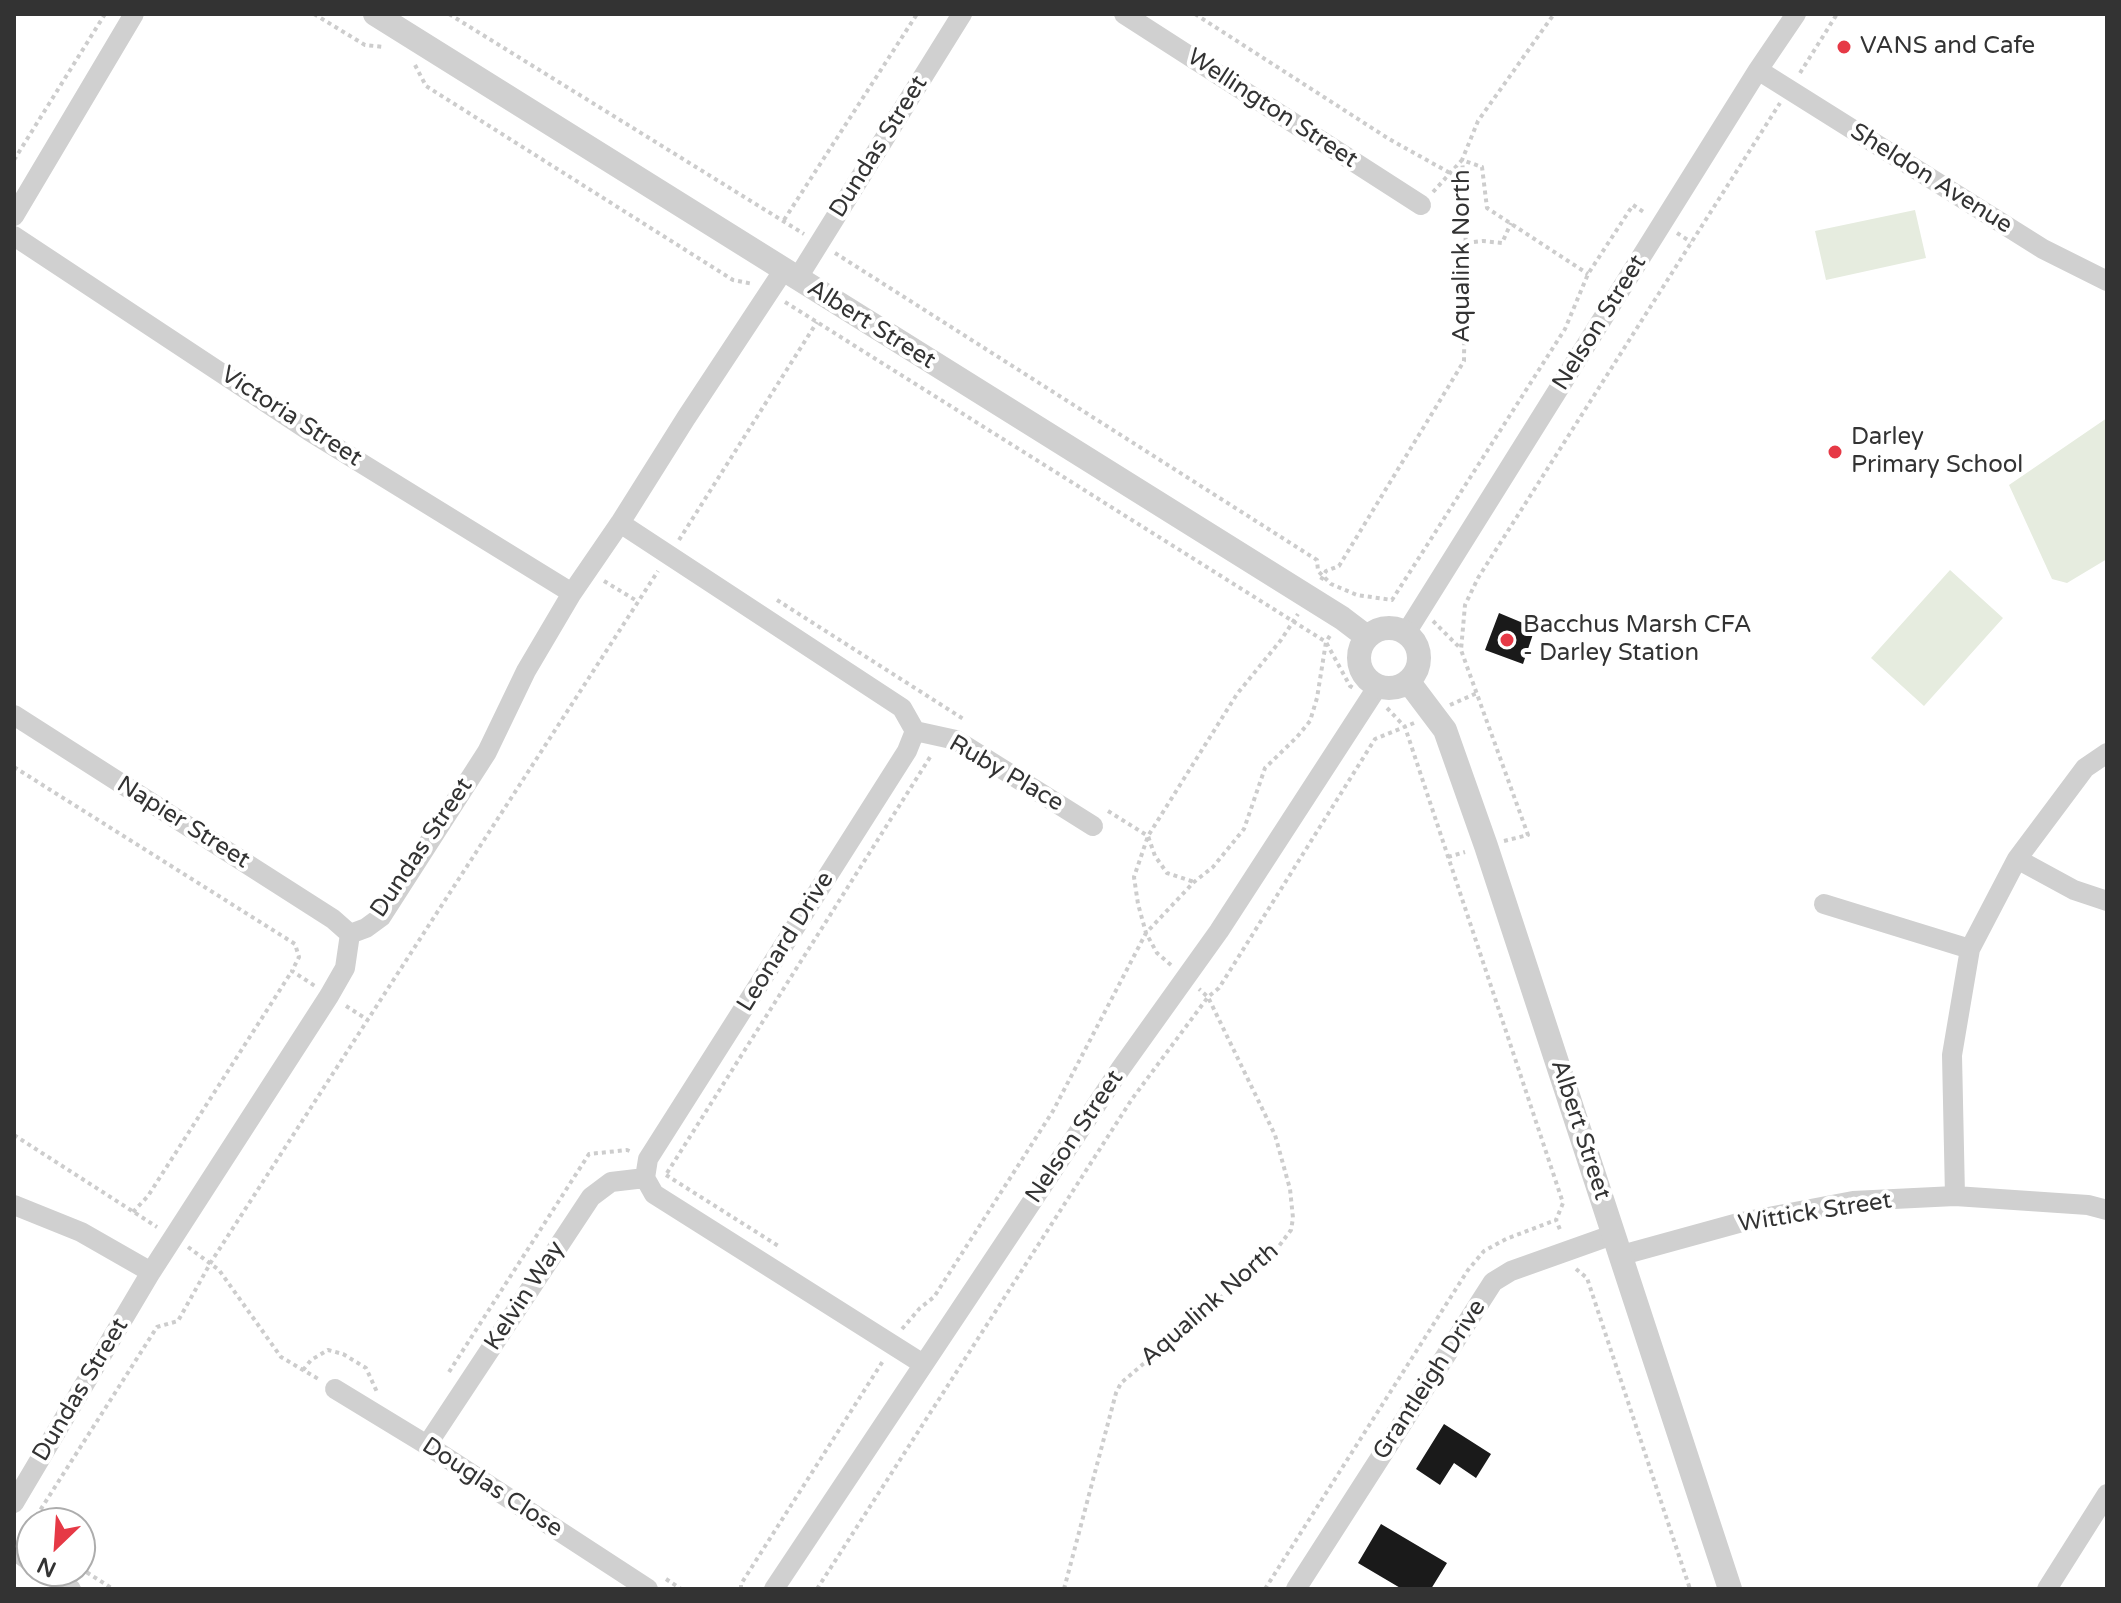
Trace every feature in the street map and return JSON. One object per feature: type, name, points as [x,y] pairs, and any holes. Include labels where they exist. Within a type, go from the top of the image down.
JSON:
[{"type":"street","points":[[14,216],[134,14]]},
{"type":"street","name":"Albert Street","points":[[375,14],[1342,618],[1367,637]]},
{"type":"street","name":"Dundas Street","points":[[14,1503],[151,1272],[329,996],[345,968],[350,934],[366,928],[381,917],[487,752],[526,671],[572,593],[768,292],[790,275],[819,243],[962,14]]},
{"type":"street","name":"Wellington Street","points":[[1124,14],[1421,205]]},
{"type":"street","name":"Nelson Street","points":[[1406,633],[1796,14]]},
{"type":"street","name":"Sheldon Avenue","points":[[1758,70],[2043,249],[2107,281]]},
{"type":"street","name":"Victoria Street","points":[[14,236],[309,431],[572,593]]},
{"type":"street","points":[[620,523],[902,708],[915,731]]},
{"type":"street","points":[[1385,628],[1406,633],[1414,640],[1419,665],[1408,681],[1374,692],[1359,665],[1359,654],[1367,637],[1385,628]]},
{"type":"street","name":"Albert Street","points":[[1408,681],[1445,730],[1730,1589]]},
{"type":"street","name":"Nelson Street","points":[[774,1589],[1184,977],[1219,931],[1374,692]]},
{"type":"street","name":"Napier Street","points":[[14,715],[333,919],[350,934]]},
{"type":"street","name":"Ruby Place","points":[[915,731],[956,740],[1093,826]]},
{"type":"street","name":"Leonard Drive","points":[[647,1169],[907,751],[915,731]]},
{"type":"street","points":[[1955,1196],[1952,1055],[1970,949],[2017,859],[2085,768],[2107,753]]},
{"type":"street","points":[[2017,859],[2074,890],[2107,901]]},
{"type":"street","points":[[1824,904],[1970,949]]},
{"type":"street","points":[[647,1169],[654,1194],[923,1364]]},
{"type":"street","name":"Kelvin Way","points":[[427,1445],[591,1197],[611,1182],[647,1169]]},
{"type":"street","name":"Wittick Street","points":[[1618,1245],[1853,1201],[1955,1196],[2088,1205],[2107,1210]]},
{"type":"street","points":[[14,1205],[81,1232],[151,1272]]},
{"type":"street","name":"Grantleigh Drive","points":[[1296,1589],[1493,1282],[1511,1271],[1568,1251],[1618,1245]]},
{"type":"street","name":"Douglas Close","points":[[335,1389],[648,1589]]},
{"type":"street","points":[[2047,1589],[2107,1494]]},
{"type":"path","points":[[14,160],[105,14]]},
{"type":"path","points":[[314,14],[365,45],[393,48]]},
{"type":"path","points":[[449,14],[784,220],[1317,560],[1318,571],[1323,577],[1331,584],[1357,595],[1392,600],[1565,329],[1588,274],[1633,205],[1691,242]]},
{"type":"path","points":[[784,220],[917,14]]},
{"type":"path","points":[[1195,14],[1389,139],[1450,173]]},
{"type":"path","name":"Aqualink North","points":[[1323,577],[1326,571],[1339,566],[1464,361],[1462,160],[1478,121],[1554,14]]},
{"type":"path","points":[[1448,857],[1528,835],[1461,650],[1462,623],[1470,594],[1837,14]]},
{"type":"path","points":[[413,61],[426,86],[733,280],[751,282],[817,322],[1326,642],[1350,686],[1374,692],[1405,727],[1563,1203],[1556,1220],[1572,1267],[1587,1278],[1690,1589]]},
{"type":"path","points":[[1421,205],[1462,160],[1482,167],[1487,208],[1588,274]]},
{"type":"path","points":[[1465,243],[1502,243],[1511,223]]},
{"type":"path","points":[[42,1507],[157,1327],[178,1321],[211,1262],[817,322]]},
{"type":"path","points":[[588,571],[638,602]]},
{"type":"path","points":[[741,1589],[741,1584],[903,1326],[934,1297],[1053,1111],[1146,933],[1236,840],[1252,810],[1265,768],[1310,721],[1326,642],[1357,595]]},
{"type":"path","points":[[773,597],[970,723]]},
{"type":"path","name":"Aqualink North","points":[[1064,1589],[1121,1383],[1276,1250],[1291,1230],[1290,1189],[1275,1135],[1208,997],[1157,953],[1146,933],[1134,877],[1148,836],[1237,694],[1293,621]]},
{"type":"path","points":[[817,1589],[1132,1099],[1208,997],[1219,988],[1375,739],[1477,693]]},
{"type":"path","points":[[666,1175],[957,715]]},
{"type":"path","points":[[14,767],[295,944],[299,957],[148,1196],[133,1212]]},
{"type":"path","points":[[1097,804],[1148,836],[1155,856],[1167,873],[1194,882]]},
{"type":"path","points":[[292,971],[368,1020]]},
{"type":"path","points":[[444,1379],[589,1154],[627,1150],[647,1169],[666,1175],[785,1251]]},
{"type":"path","points":[[1265,1589],[1468,1270],[1484,1251],[1556,1220]]},
{"type":"path","points":[[303,1370],[311,1360],[328,1350],[343,1354],[366,1368],[379,1394]]},
{"type":"path","points":[[96,1578],[113,1589]]},
{"type":"shaded area","points":[[1915,210],[1926,258],[1826,280],[1815,231]]},
{"type":"shaded area","points":[[2107,418],[2107,559],[2067,583],[2052,579],[2009,485]]},
{"type":"shaded area","points":[[1950,570],[2003,618],[1924,706],[1871,658]]},
{"type":"building","points":[[1499,613],[1535,628],[1523,664],[1485,650]]},
{"type":"building","points":[[1444,1424],[1491,1454],[1476,1478],[1454,1463],[1440,1485],[1416,1469]]},
{"type":"building","points":[[1381,1524],[1447,1563],[1431,1589],[1402,1589],[1358,1563]]},
{"type":"place","name":"VANS and Cafe","points":[[1844,47]]},
{"type":"place","name":"Darley Primary School","points":[[1835,452]]},
{"type":"place","name":"Bacchus Marsh CFA - Darley Station","points":[[1507,640]]}]
